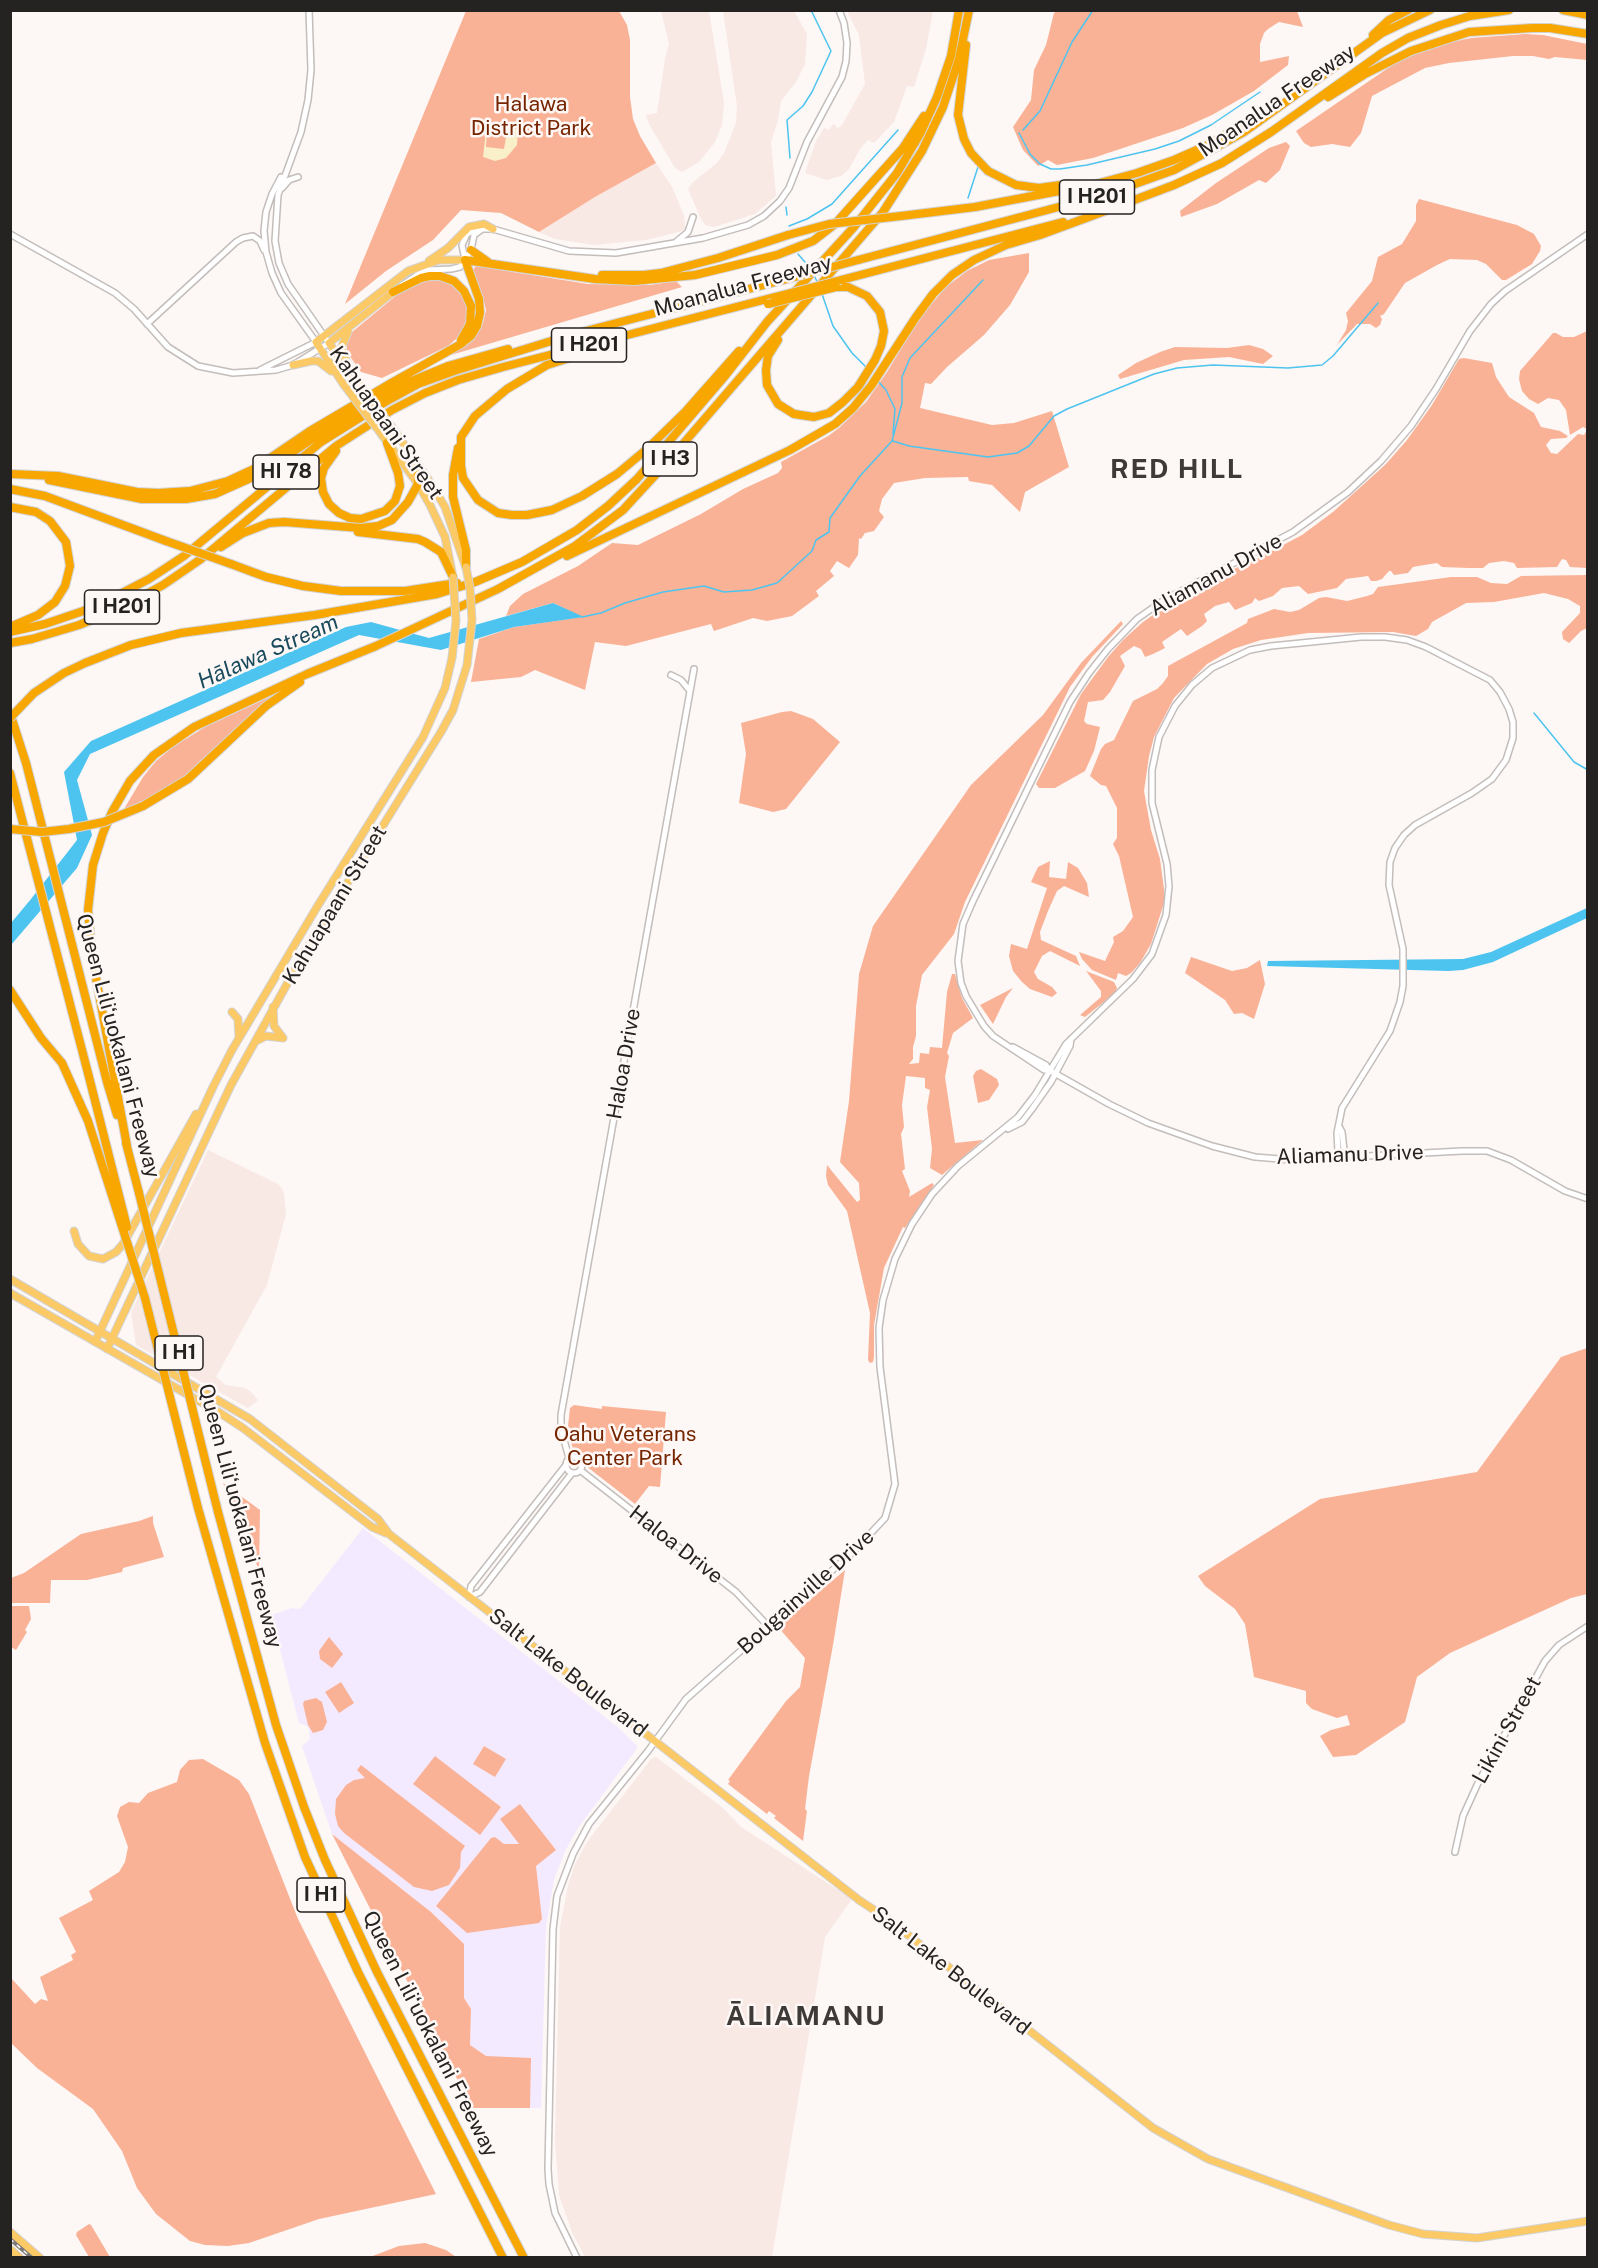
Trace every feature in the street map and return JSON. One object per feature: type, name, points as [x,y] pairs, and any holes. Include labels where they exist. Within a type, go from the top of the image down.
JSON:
[{"type":"highway","name":"I H3","points":[[561,541],[608,506],[637,479],[725,376],[767,322],[818,268],[897,173],[920,134],[945,74],[959,10]]},
{"type":"highway","name":"I H3","points":[[347,658],[498,589],[575,546],[622,510],[658,473],[883,212],[922,151],[947,95],[968,26],[969,10]]},
{"type":"highway","points":[[1351,53],[1389,20],[1408,10]]},
{"type":"highway","name":"Moanalua Freeway","points":[[10,632],[86,611],[149,579],[184,556],[321,442],[401,393],[454,370],[574,334],[1104,195],[1154,178],[1220,146],[1351,53],[1400,23],[1430,10]]},
{"type":"highway","name":"Moanalua Freeway","points":[[10,645],[56,633],[121,608],[183,573],[318,459],[354,434],[425,393],[458,380],[503,367],[1124,204],[1222,163],[1271,132],[1375,58],[1408,38],[1470,16],[1509,10]]},
{"type":"highway","points":[[1563,10],[1587,15]]},
{"type":"highway","points":[[968,26],[958,115],[964,139],[971,153],[982,166],[1001,179],[1023,186],[1047,187],[1111,177],[1174,160]]},
{"type":"highway","points":[[1271,132],[1365,74],[1411,51],[1440,40],[1469,32],[1514,28],[1550,28],[1587,34]]},
{"type":"highway","points":[[11,474],[58,476],[147,492],[180,492],[215,486],[254,469],[378,390],[444,354],[471,336],[477,326],[480,313],[479,299],[465,260],[612,281],[672,279],[793,250],[822,235],[835,224],[891,163],[922,119],[945,74]]},
{"type":"highway","points":[[570,275],[661,273],[829,224],[975,207],[1096,184],[1174,160],[1231,133],[1312,82]]},
{"type":"highway","points":[[498,589],[810,440],[845,416],[871,386],[924,305],[963,267],[1006,245],[1124,204]]},
{"type":"highway","points":[[471,250],[489,263]]},
{"type":"highway","points":[[393,292],[430,276],[454,281],[464,291],[471,306],[470,324],[462,339],[444,354]]},
{"type":"highway","points":[[713,313],[768,304],[836,287],[848,287],[861,292],[873,301],[880,312],[884,331],[875,360],[863,379],[843,402],[821,416],[807,417],[783,408],[773,399],[766,378],[768,356],[810,298]]},
{"type":"highway","points":[[461,437],[463,478],[473,495],[488,507],[498,513],[527,515],[566,504],[617,474],[647,449],[680,417],[767,322]]},
{"type":"highway","points":[[466,567],[466,550],[453,497],[454,459],[461,437],[475,416],[491,401],[547,365],[674,323]]},
{"type":"highway","points":[[11,474],[68,483],[142,500],[186,499],[215,494],[256,477],[402,385],[429,373],[490,353],[574,334]]},
{"type":"highway","points":[[387,443],[398,473],[400,486],[395,501],[385,511],[372,517],[350,518],[339,513],[329,504],[323,492],[321,478],[329,457],[367,429],[428,396],[503,367]]},
{"type":"highway","points":[[183,573],[236,537],[260,525],[277,522],[361,528],[378,526],[392,520],[408,502],[418,471],[413,458]]},
{"type":"highway","points":[[10,489],[45,496],[267,577],[323,589],[361,592],[405,591],[451,585],[479,577],[561,541]]},
{"type":"highway","points":[[10,507],[36,512],[50,521],[66,542],[70,567],[65,586],[55,602],[38,615],[10,627]]},
{"type":"highway","points":[[324,525],[354,532],[418,539],[441,552],[453,577]]},
{"type":"highway","points":[[10,715],[34,693],[64,673],[131,645],[189,632],[315,615],[437,594],[514,566],[561,541]]},
{"type":"highway","points":[[10,829],[42,832],[69,829],[104,822],[143,806],[188,779],[281,695],[347,658]]},
{"type":"highway","points":[[127,1146],[92,956],[88,910],[91,879],[103,833],[120,796],[130,781],[154,755],[180,735],[307,674],[347,658]]},
{"type":"highway","points":[[10,704],[21,743]]},
{"type":"highway","name":"Queen Liliʻuokalani Freeway","points":[[10,715],[21,743],[107,1083],[127,1146],[219,1512],[276,1725],[325,1860],[376,1972],[524,2258]]},
{"type":"highway","name":"Queen Liliʻuokalani Freeway","points":[[10,773],[198,1508],[265,1743],[305,1857],[358,1972],[503,2258]]},
{"type":"highway","points":[[10,990],[41,1038],[62,1063],[88,1121],[145,1298]]},
{"type":"main road","points":[[327,340],[399,277],[448,248],[470,227],[484,224],[493,229]]},
{"type":"main road","points":[[424,264],[447,259],[465,260]]},
{"type":"main road","points":[[318,346],[351,327],[393,292]]},
{"type":"main road","points":[[351,327],[344,337],[342,352],[354,378]]},
{"type":"main road","name":"Kahuapaani Street","points":[[107,1349],[231,1085],[307,948],[441,732],[453,710],[467,665],[472,620],[470,588],[466,567],[445,507],[392,428],[327,340]]},
{"type":"main road","name":"Kahuapaani Street","points":[[95,1342],[213,1087],[317,907],[423,737],[445,688],[452,658],[456,621],[453,577],[445,537],[415,480],[344,385],[318,346]]},
{"type":"main road","points":[[292,365],[318,362],[339,378]]},
{"type":"main road","points":[[255,1042],[266,1036],[283,1038],[274,1026],[273,1008]]},
{"type":"main road","points":[[232,1012],[238,1019],[239,1039]]},
{"type":"main road","points":[[74,1231],[78,1244],[89,1256],[103,1259],[109,1258],[116,1252],[123,1244],[185,1132],[213,1087]]},
{"type":"main road","name":"Salt Lake Boulevard","points":[[10,1280],[250,1419],[378,1520],[389,1534],[859,1900],[889,1920],[1153,2128],[1208,2159],[1389,2225],[1423,2234],[1477,2238],[1587,2221]]},
{"type":"main road","name":"Salt Lake Boulevard","points":[[10,1293],[243,1428],[372,1527],[389,1534]]},
{"type":"main road","points":[[10,2232],[40,2258]]},
{"type":"main road","points":[[10,2249],[20,2258]]},
{"type":"street","points":[[285,170],[301,132],[308,100],[311,60],[309,10]]},
{"type":"street","points":[[465,260],[462,250],[464,240],[472,231],[482,229],[493,229],[551,247],[588,253],[616,253],[672,245],[748,225],[764,216],[780,201],[793,180],[807,142],[838,87],[845,66],[846,37],[839,10]]},
{"type":"street","name":"Kahuapaani Street","points":[[285,170],[278,195],[274,229],[279,263],[291,290],[327,340]]},
{"type":"street","name":"Kahuapaani Street","points":[[285,170],[266,212],[264,231],[266,252],[272,273],[285,300],[318,346]]},
{"type":"street","points":[[278,195],[283,185],[298,177]]},
{"type":"street","points":[[672,245],[688,232],[693,217]]},
{"type":"street","points":[[393,292],[417,275],[436,269],[457,269],[471,250],[472,238],[477,231],[482,229]]},
{"type":"street","points":[[10,234],[115,293],[168,346],[198,366],[233,373],[276,370],[292,365],[318,346]]},
{"type":"street","name":"Aliamanu Drive","points":[[1587,234],[1505,291],[1491,304],[1470,331],[1411,426],[1381,461],[1348,492],[1293,532],[1188,585],[1157,604],[1125,631],[1089,673],[1070,702],[967,912],[960,936],[958,961],[961,983],[966,996],[984,1026],[1044,1070],[1052,1071],[1130,1116],[1212,1146],[1255,1157],[1292,1161],[1470,1150],[1486,1151],[1511,1160],[1565,1191],[1587,1199]]},
{"type":"street","points":[[147,324],[243,238],[257,238],[266,252]]},
{"type":"street","points":[[256,372],[318,346]]},
{"type":"street","name":"Bougainville Drive","points":[[577,2258],[555,2212],[548,2169],[553,1929],[561,1883],[576,1848],[590,1824],[686,1699],[879,1526],[889,1510],[894,1476],[879,1353],[883,1300],[895,1258],[912,1224],[932,1194],[958,1166],[1000,1134],[1022,1122],[1032,1109],[1052,1071],[1070,1046],[1071,1039],[1141,970],[1152,954],[1164,925],[1169,877],[1152,803],[1153,760],[1163,727],[1178,701],[1198,679],[1232,657],[1257,648],[1361,637],[1385,637],[1407,640],[1433,650],[1483,676],[1496,686],[1505,699],[1513,722],[1513,738],[1502,767],[1492,779],[1479,789],[1415,825],[1395,848],[1390,862],[1389,885],[1404,956],[1400,1002],[1390,1031],[1342,1108],[1338,1133],[1338,1151],[1341,1158]]},
{"type":"street","name":"Haloa Drive","points":[[569,1458],[561,1429],[561,1415],[694,669]]},
{"type":"street","points":[[671,675],[681,680],[690,691]]},
{"type":"street","points":[[569,1458],[579,1459],[582,1466],[580,1470],[572,1473],[480,1592],[469,1596],[471,1586],[566,1465],[569,1458]]},
{"type":"street","points":[[566,1465],[568,1471],[572,1473]]},
{"type":"street","name":"Haloa Drive","points":[[580,1470],[736,1592],[768,1626]]},
{"type":"street","name":"Likini Street","points":[[1455,1852],[1463,1816],[1478,1783],[1545,1661],[1559,1645],[1587,1626]]},
{"type":"shaded area","points":[[661,11],[709,11],[724,103],[722,125],[715,142],[699,162],[682,172],[675,168],[646,115],[657,113],[669,44]]},
{"type":"shaded area","points":[[723,11],[794,11],[807,34],[805,64],[796,82],[781,101],[771,142],[776,196],[755,214],[714,227],[705,225],[688,189],[693,182],[717,163],[724,153],[736,123],[737,106]]},
{"type":"shaded area","points":[[847,11],[933,11],[926,49],[914,87],[907,86],[894,122],[874,143],[868,140],[849,169],[841,176],[827,180],[805,173],[816,141],[824,128],[829,130],[833,124],[838,128],[842,125],[865,84],[859,35]]},
{"type":"shaded area","points":[[656,163],[672,187],[684,215],[685,228],[682,231],[646,240],[594,245],[555,239],[539,232],[595,197]]},
{"type":"shaded area","points":[[208,1150],[278,1184],[284,1194],[286,1214],[267,1285],[216,1377],[226,1385],[245,1388],[251,1392],[258,1400],[248,1408],[136,1345],[131,1312]]},
{"type":"shaded area","points":[[363,1528],[619,1728],[638,1747],[578,1828],[565,1851],[554,1880],[546,1927],[541,2108],[508,2108],[470,2045],[471,2009],[464,1998],[464,1944],[431,1912],[332,1834],[302,1746],[310,1739],[309,1730],[307,1726],[299,1723],[271,1615],[292,1608],[300,1609]]},
{"type":"shaded area","points":[[656,1757],[723,1808],[741,1827],[852,1899],[825,1937],[772,2257],[585,2257],[572,2232],[559,2195],[555,2141],[560,1927],[568,1886],[575,1864],[587,1842],[651,1759]]},
{"type":"green space","name":"Halawa District Park","points":[[466,11],[619,11],[627,25],[630,40],[630,97],[633,119],[656,163],[539,232],[501,213],[461,210],[433,240],[386,271],[345,304]]},
{"type":"green space","points":[[1057,11],[1297,11],[1303,27],[1279,22],[1268,29],[1260,44],[1260,62],[1289,56],[1288,65],[1254,91],[1212,115],[1183,128],[1093,158],[1057,165],[1048,160],[1038,166],[1023,150],[1013,127],[1031,100],[1034,70],[1046,45],[1054,13]]},
{"type":"green space","points":[[1543,35],[1587,44],[1587,60],[1513,56],[1425,68],[1372,96],[1361,133],[1350,147],[1332,144],[1311,147],[1304,143],[1296,131],[1394,64],[1418,53],[1471,38]]},
{"type":"green space","points":[[1286,142],[1290,146],[1280,170],[1266,183],[1259,180],[1217,204],[1181,217],[1180,211],[1216,183],[1269,148]]},
{"type":"green space","points":[[1419,199],[1517,225],[1534,234],[1541,246],[1540,251],[1532,264],[1506,280],[1502,280],[1486,264],[1477,260],[1450,259],[1437,265],[1405,283],[1384,314],[1380,316],[1382,319],[1380,325],[1376,328],[1370,324],[1357,324],[1337,345],[1346,330],[1348,321],[1346,313],[1372,281],[1378,257],[1402,244],[1416,221],[1416,205]]},
{"type":"green space","points":[[1029,253],[1029,272],[1010,305],[984,335],[931,384],[925,383],[920,408],[992,425],[1014,423],[1052,411],[1069,467],[1025,492],[1020,512],[992,485],[969,481],[968,477],[925,478],[894,483],[882,499],[879,511],[884,517],[874,531],[865,533],[861,539],[859,538],[858,555],[849,568],[837,561],[830,571],[834,576],[816,591],[819,596],[792,616],[767,621],[753,618],[714,631],[711,624],[626,646],[595,642],[585,690],[535,670],[521,677],[471,682],[479,639],[514,627],[582,617],[553,603],[506,616],[510,606],[523,594],[578,566],[612,543],[638,545],[778,473],[782,468],[781,462],[828,436],[866,402],[919,319],[946,287],[967,271],[989,260]]},
{"type":"green space","points":[[476,266],[588,284],[650,285],[676,281],[682,287],[444,357],[476,336],[483,323],[486,310],[472,271]]},
{"type":"green space","points":[[435,278],[456,287],[468,305],[468,319],[462,334],[448,346],[382,378],[361,372],[347,352],[347,339],[352,332],[404,289],[426,279]]},
{"type":"green space","points":[[1587,331],[1587,429],[1583,427],[1570,435],[1566,410],[1559,400],[1548,398],[1538,404],[1529,399],[1522,391],[1520,371],[1553,333],[1563,337],[1574,337]]},
{"type":"green space","points":[[1249,345],[1263,349],[1273,356],[1263,364],[1229,357],[1184,360],[1120,379],[1118,375],[1136,363],[1175,347],[1227,348]]},
{"type":"green space","points":[[1459,359],[1492,363],[1496,377],[1509,397],[1534,413],[1541,427],[1560,431],[1568,436],[1551,439],[1546,445],[1551,453],[1557,454],[1578,434],[1584,435],[1587,430],[1587,568],[1570,567],[1566,560],[1562,559],[1557,567],[1517,568],[1514,563],[1504,561],[1489,563],[1483,568],[1442,567],[1437,563],[1413,567],[1408,573],[1394,575],[1389,571],[1382,579],[1376,581],[1371,581],[1368,576],[1346,579],[1337,588],[1308,594],[1299,586],[1282,588],[1273,596],[1259,601],[1255,598],[1252,603],[1235,610],[1229,602],[1215,606],[1204,614],[1207,621],[1202,626],[1187,636],[1181,629],[1162,642],[1165,648],[1145,657],[1141,649],[1134,646],[1120,656],[1125,666],[1110,692],[1103,700],[1088,702],[1084,721],[1100,727],[1094,751],[1085,771],[1055,788],[1039,788],[1036,784],[1081,694],[1123,640],[1143,622],[1187,591],[1302,535],[1333,512],[1386,464],[1407,440],[1432,405]]},
{"type":"green space","points":[[1587,575],[1587,628],[1569,643],[1563,639],[1562,632],[1580,613],[1580,606],[1568,599],[1544,593],[1494,602],[1466,603],[1432,622],[1428,629],[1416,636],[1393,632],[1308,633],[1261,640],[1233,649],[1207,664],[1174,698],[1154,737],[1149,756],[1144,791],[1151,830],[1160,859],[1164,889],[1164,903],[1151,944],[1131,973],[1126,976],[1118,973],[1116,980],[1092,970],[1082,959],[1079,952],[1105,961],[1114,942],[1113,937],[1123,931],[1133,917],[1119,856],[1113,844],[1117,838],[1117,808],[1106,786],[1101,785],[1090,776],[1101,749],[1105,744],[1114,740],[1133,701],[1157,689],[1163,683],[1168,676],[1168,666],[1247,623],[1248,619],[1274,609],[1290,612],[1299,610],[1319,598],[1347,601],[1373,594],[1378,587],[1451,577],[1477,577],[1491,583],[1507,584],[1521,576]]},
{"type":"green space","points":[[1121,621],[1123,624],[1092,657],[1070,687],[965,902],[954,934],[922,975],[916,1006],[913,1059],[909,1064],[919,1063],[920,1053],[929,1054],[930,1047],[942,1048],[947,992],[952,974],[955,974],[962,998],[973,1018],[953,1033],[947,1053],[949,1056],[945,1077],[955,1143],[983,1140],[942,1175],[930,1168],[932,1149],[927,1107],[930,1090],[925,1088],[925,1078],[906,1076],[902,1105],[904,1127],[901,1134],[905,1169],[902,1171],[910,1191],[909,1197],[932,1183],[934,1185],[905,1228],[903,1227],[884,1268],[874,1325],[874,1357],[873,1362],[870,1363],[868,1360],[870,1313],[847,1211],[828,1185],[826,1176],[827,1165],[857,1202],[860,1200],[859,1183],[840,1162],[849,1101],[859,974],[873,926],[971,785],[1043,715],[1081,663]]},
{"type":"green space","points":[[274,695],[181,780],[152,797],[124,809],[143,777],[156,761],[173,747],[205,727]]},
{"type":"green space","points":[[791,711],[813,719],[840,742],[786,809],[773,812],[739,803],[746,754],[741,723]]},
{"type":"green space","points":[[1050,861],[1049,877],[1066,879],[1068,862],[1078,868],[1087,883],[1089,897],[1064,886],[1057,891],[1040,932],[1041,940],[1076,956],[1080,966],[1050,951],[1042,956],[1034,972],[1038,979],[1052,987],[1057,993],[1052,997],[1030,989],[1022,982],[1013,971],[1009,956],[1011,944],[1027,949],[1047,888],[1031,882],[1038,867]]},
{"type":"green space","points":[[1191,957],[1232,971],[1247,968],[1260,960],[1265,984],[1254,1019],[1242,1013],[1234,1014],[1225,1000],[1185,973]]},
{"type":"green space","points":[[1086,971],[1114,982],[1117,988],[1115,993],[1085,1017],[1080,1015],[1101,997],[1101,991]]},
{"type":"green space","points":[[1013,988],[1006,997],[993,1024],[980,1005]]},
{"type":"green space","points":[[981,1069],[997,1079],[999,1085],[989,1100],[978,1103],[973,1076]]},
{"type":"green space","points":[[1587,1348],[1587,1594],[1571,1598],[1450,1653],[1417,1677],[1405,1722],[1356,1755],[1333,1757],[1320,1736],[1331,1730],[1350,1725],[1347,1715],[1337,1718],[1312,1709],[1306,1703],[1306,1691],[1254,1677],[1245,1624],[1235,1609],[1205,1586],[1198,1576],[1320,1499],[1477,1472],[1561,1357]]},
{"type":"green space","name":"Oahu Veterans Center Park","points":[[574,1405],[602,1409],[602,1406],[666,1412],[660,1487],[649,1486],[635,1504],[586,1466],[583,1458],[574,1451],[571,1443],[575,1438],[574,1432],[568,1426],[570,1408]]},
{"type":"green space","points":[[223,1483],[260,1510],[259,1570]]},
{"type":"green space","points":[[153,1516],[153,1523],[164,1557],[123,1568],[122,1572],[87,1580],[51,1580],[50,1603],[11,1603],[11,1578],[24,1573],[81,1534]]},
{"type":"green space","points":[[845,1570],[809,1776],[803,1841],[774,1818],[776,1816],[769,1811],[767,1814],[728,1784],[730,1781],[728,1780],[786,1701],[800,1687],[805,1658],[778,1627]]},
{"type":"green space","points":[[10,1606],[29,1606],[31,1619],[25,1630],[27,1632],[16,1650],[11,1647]]},
{"type":"green space","points":[[329,1637],[343,1654],[332,1668],[320,1659],[319,1651]]},
{"type":"green space","points":[[341,1682],[354,1703],[339,1713],[325,1692]]},
{"type":"green space","points":[[316,1698],[322,1702],[327,1722],[323,1730],[313,1733],[308,1725],[303,1704],[304,1701]]},
{"type":"green space","points":[[484,1746],[506,1759],[495,1777],[473,1764]]},
{"type":"green space","points":[[435,1756],[501,1807],[480,1835],[413,1784]]},
{"type":"green space","points":[[203,1759],[239,1780],[249,1794],[298,1919],[436,2194],[319,2219],[249,2243],[228,2246],[205,2245],[190,2241],[156,2214],[137,2188],[122,2151],[93,2109],[37,2068],[11,2043],[11,1978],[35,2004],[41,1999],[48,2001],[40,1977],[73,1960],[71,1955],[76,1952],[59,1918],[93,1900],[89,1891],[119,1872],[125,1862],[128,1847],[117,1816],[120,1807],[129,1802],[139,1803],[148,1793],[177,1782],[180,1770],[189,1760]]},
{"type":"green space","points":[[361,1765],[465,1846],[461,1852],[460,1868],[449,1885],[432,1891],[414,1887],[338,1826],[335,1814],[336,1799],[346,1785],[354,1780],[365,1778],[357,1770]]},
{"type":"green space","points":[[520,1804],[556,1850],[536,1866],[542,1919],[539,1923],[467,1933],[436,1906],[491,1838],[495,1837],[504,1844],[519,1844],[500,1819]]},
{"type":"green space","points":[[332,1834],[431,1912],[464,1944],[464,1998],[471,2009],[470,2045],[486,2056],[531,2058],[530,2108],[472,2108]]},
{"type":"green space","points":[[89,2224],[110,2257],[89,2257],[76,2235]]},
{"type":"green space","points":[[425,2243],[446,2250],[456,2257],[370,2257],[399,2246]]},
{"type":"sand","points":[[488,123],[492,126],[518,129],[517,145],[506,158],[495,161],[483,157],[486,131],[484,127]],"holes":[[[491,128],[507,132],[504,149],[486,147],[487,130]]]},
{"type":"water","points":[[553,603],[584,617],[514,627],[441,650],[359,635],[90,754],[77,780],[92,835],[77,868],[11,945],[11,923],[77,840],[64,772],[91,741],[346,627],[371,622],[429,638]]},
{"type":"water","points":[[1587,908],[1587,918],[1493,962],[1463,970],[1267,966],[1268,961],[1463,959],[1491,952]]},
{"type":"waterway","points":[[790,158],[787,120],[803,106],[812,92],[831,51],[811,10]]},
{"type":"waterway","points":[[1023,130],[1040,111],[1072,42],[1093,10]]},
{"type":"waterway","points":[[1019,133],[1030,154],[1040,164],[1051,169],[1087,165],[1179,141],[1211,125],[1260,92]]},
{"type":"waterway","points":[[789,226],[807,219],[832,204],[898,130]]},
{"type":"waterway","points":[[968,198],[978,167]]},
{"type":"waterway","points":[[786,207],[787,215]]},
{"type":"waterway","points":[[798,254],[810,268]]},
{"type":"waterway","points":[[814,275],[818,284]]},
{"type":"waterway","name":"Hālawa Stream","points":[[582,617],[663,592],[704,586],[724,592],[752,590],[777,583],[812,551],[816,540],[829,532],[830,518],[860,476],[892,441],[902,403],[902,377],[910,358],[983,280]]},
{"type":"waterway","points":[[822,294],[833,326],[852,353],[867,368]]},
{"type":"waterway","points":[[893,441],[909,446],[988,457],[1017,453],[1029,446],[1054,416],[1154,374],[1177,368],[1213,365],[1288,368],[1322,365],[1333,356],[1378,303]]},
{"type":"waterway","points":[[878,381],[886,390],[895,409],[893,434]]},
{"type":"waterway","points":[[1534,713],[1574,762],[1588,770]]},
{"type":"railway","points":[[10,2239],[32,2258]]},
{"type":"district","name":"RED HILL","points":[[1177,470]]},
{"type":"district","name":"ĀLIAMANU","points":[[806,2017]]}]
